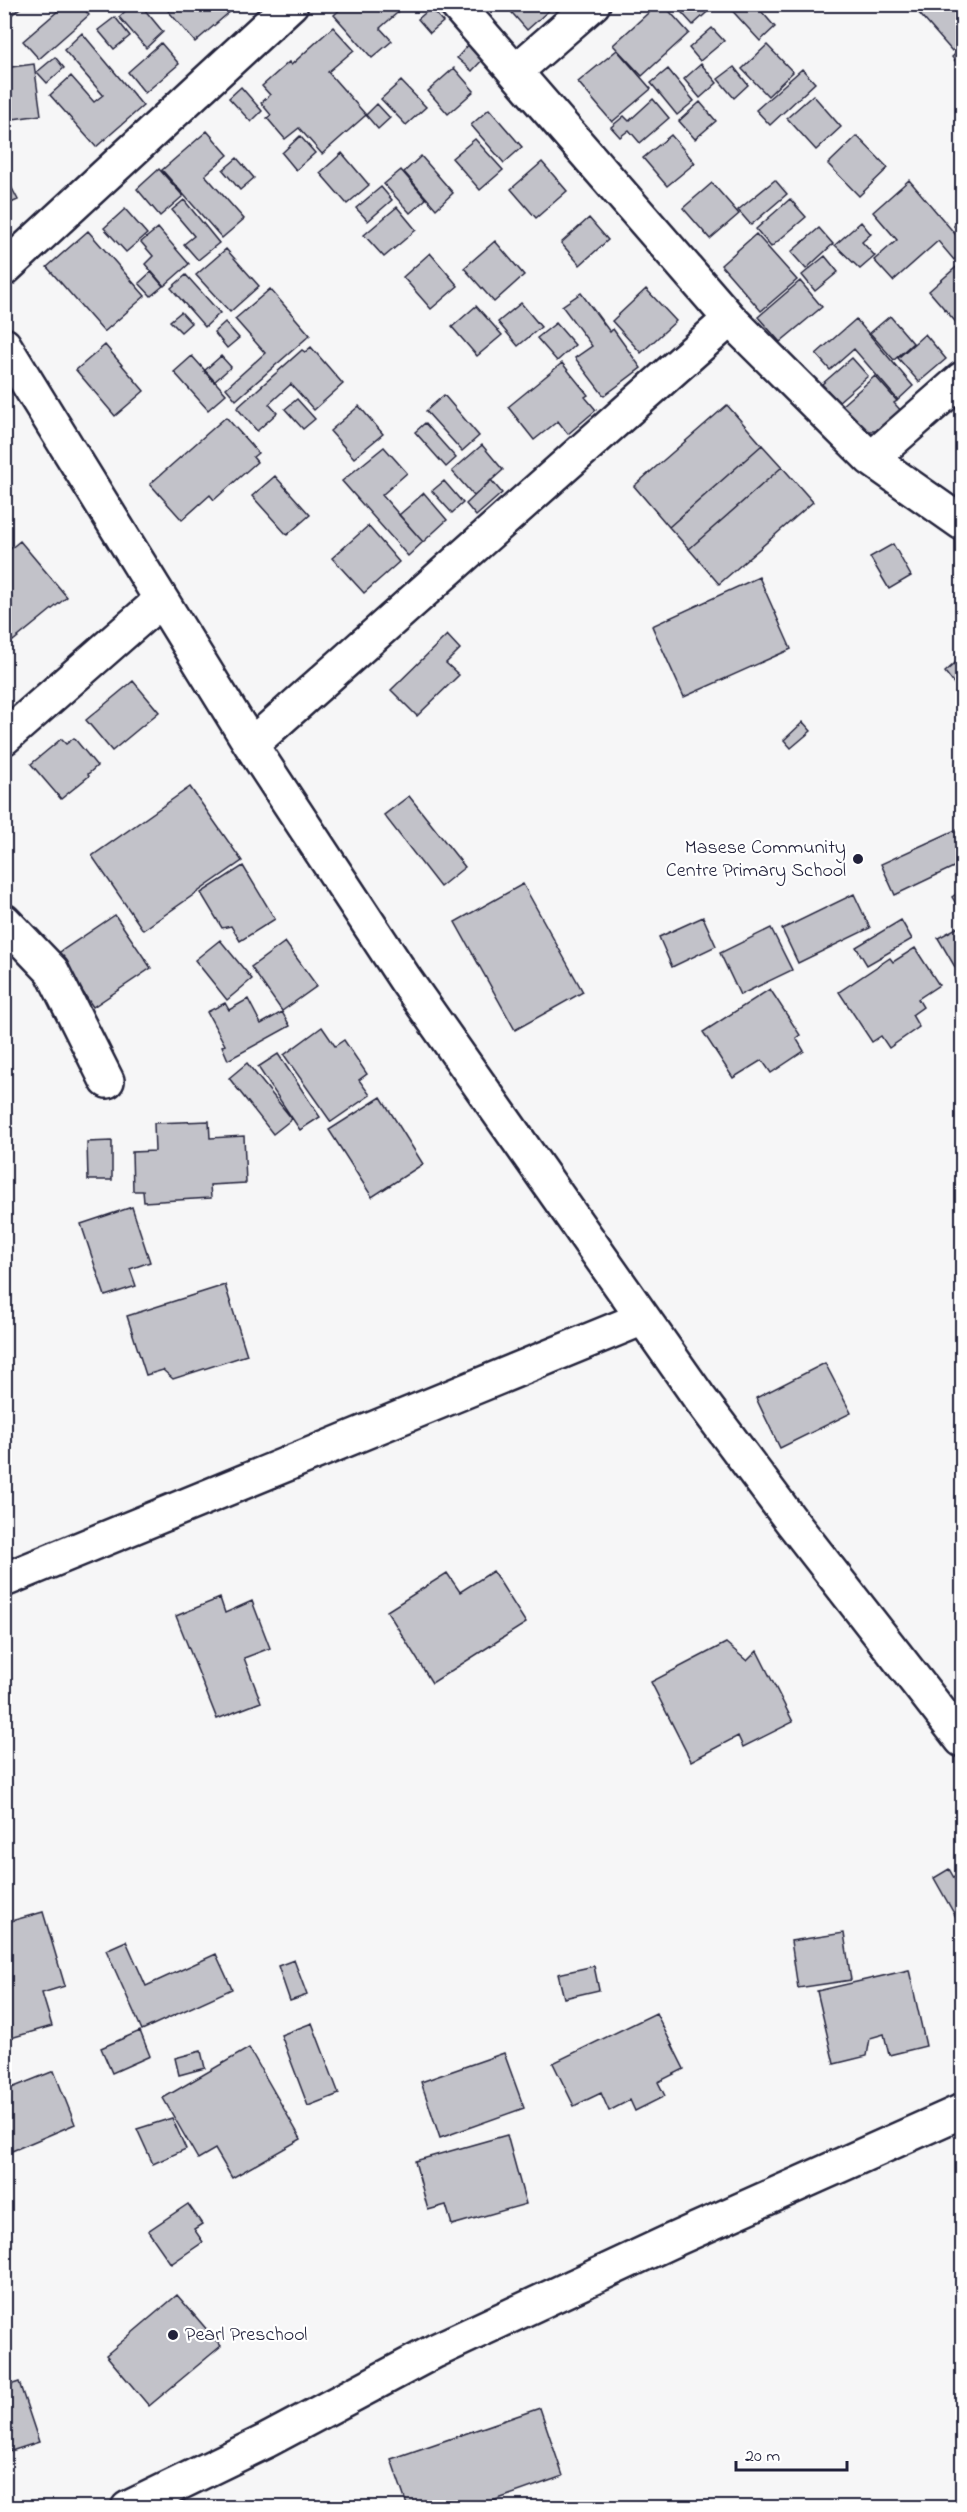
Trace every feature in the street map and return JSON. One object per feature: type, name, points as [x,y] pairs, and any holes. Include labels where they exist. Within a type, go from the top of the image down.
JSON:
[{"type":"street","points":[[4,269],[291,4]]},
{"type":"street","points":[[456,4],[730,319],[871,459],[963,523]]},
{"type":"street","points":[[516,71],[593,4]]},
{"type":"street","points":[[251,745],[730,319]]},
{"type":"street","points":[[4,345],[251,745],[405,979],[641,1319],[785,1513],[963,1740]]},
{"type":"street","points":[[871,459],[963,379]]},
{"type":"street","points":[[4,738],[160,601]]},
{"type":"street","points":[[4,921],[52,971],[106,1081]]},
{"type":"street","points":[[4,1580],[641,1319]]},
{"type":"street","points":[[128,2508],[266,2441],[435,2351],[671,2241],[963,2111]]},
{"type":"building","points":[[4,4],[24,4],[24,5],[4,21]]},
{"type":"building","points":[[66,4],[80,4],[89,15],[39,59],[23,41]]},
{"type":"building","points":[[133,4],[140,4],[163,32],[146,48],[119,17]]},
{"type":"building","points":[[227,4],[232,10],[195,42],[163,5]]},
{"type":"building","points":[[346,4],[401,4],[404,7],[380,28],[392,41],[372,58],[334,15]]},
{"type":"building","points":[[508,4],[556,4],[527,30],[506,6]]},
{"type":"building","points":[[658,4],[663,4],[689,33],[642,76],[613,45]]},
{"type":"building","points":[[674,4],[716,4],[693,25]]},
{"type":"building","points":[[726,4],[755,4],[775,27],[760,41]]},
{"type":"building","points":[[925,4],[962,4],[962,42],[952,51],[917,11]]},
{"type":"building","points":[[431,8],[443,22],[430,33],[418,19]]},
{"type":"building","points":[[115,17],[130,36],[114,49],[98,30]]},
{"type":"building","points":[[333,27],[354,50],[328,72],[366,115],[322,154],[299,128],[285,139],[267,118],[271,115],[261,103],[270,95],[262,86],[289,62],[291,65]]},
{"type":"building","points":[[712,28],[724,41],[700,61],[689,48]]},
{"type":"building","points":[[82,33],[143,106],[96,147],[50,95],[71,76],[94,102],[103,95],[64,50]]},
{"type":"building","points":[[161,43],[179,64],[145,93],[128,72]]},
{"type":"building","points":[[470,43],[485,57],[472,71],[457,58]]},
{"type":"building","points":[[767,45],[793,72],[768,96],[742,69]]},
{"type":"building","points":[[962,48],[962,69],[952,57]]},
{"type":"building","points":[[617,50],[651,89],[612,122],[578,82]]},
{"type":"building","points":[[55,57],[64,68],[47,83],[37,72]]},
{"type":"building","points":[[34,64],[41,115],[6,120],[4,68]]},
{"type":"building","points":[[701,64],[717,83],[700,98],[684,79]]},
{"type":"building","points":[[734,67],[748,85],[734,98],[718,79]]},
{"type":"building","points":[[454,68],[474,91],[448,114],[428,91]]},
{"type":"building","points":[[668,69],[694,101],[677,115],[651,83]]},
{"type":"building","points":[[802,69],[815,83],[770,125],[756,110]]},
{"type":"building","points":[[401,81],[426,107],[406,125],[381,99]]},
{"type":"building","points":[[241,87],[262,111],[251,122],[229,98]]},
{"type":"building","points":[[813,95],[841,127],[816,150],[787,118]]},
{"type":"building","points":[[653,99],[669,118],[640,143],[629,130],[620,137],[611,127],[624,116],[629,121]]},
{"type":"building","points":[[700,102],[716,121],[695,139],[679,121]]},
{"type":"building","points":[[377,104],[390,118],[378,129],[366,115]]},
{"type":"building","points":[[489,109],[522,147],[504,163],[471,125]]},
{"type":"building","points":[[207,131],[228,155],[205,175],[244,219],[222,238],[162,170]]},
{"type":"building","points":[[671,135],[695,163],[667,186],[643,158]]},
{"type":"building","points":[[300,136],[315,153],[296,170],[282,153]]},
{"type":"building","points":[[857,136],[888,168],[859,196],[828,164]]},
{"type":"building","points":[[475,139],[503,170],[480,190],[452,158]]},
{"type":"building","points":[[342,153],[369,185],[347,204],[320,173]]},
{"type":"building","points":[[421,156],[453,193],[436,209],[404,172]]},
{"type":"building","points":[[237,158],[254,178],[240,190],[223,170]]},
{"type":"building","points":[[542,162],[567,191],[536,218],[511,189]]},
{"type":"building","points":[[159,169],[183,196],[160,216],[137,189]]},
{"type":"building","points":[[401,170],[426,199],[410,213],[384,184]]},
{"type":"building","points":[[4,173],[18,200],[4,206]]},
{"type":"building","points":[[775,180],[787,194],[751,225],[738,210]]},
{"type":"building","points":[[909,180],[962,242],[962,252],[954,260],[938,241],[893,281],[874,260],[897,240],[873,212]]},
{"type":"building","points":[[712,183],[739,214],[710,239],[683,208]]},
{"type":"building","points":[[381,187],[392,200],[368,221],[356,208]]},
{"type":"building","points":[[790,199],[806,217],[771,247],[756,229]]},
{"type":"building","points":[[184,200],[219,243],[198,260],[184,244],[194,236],[172,210]]},
{"type":"building","points":[[397,207],[416,230],[384,257],[364,235]]},
{"type":"building","points":[[125,209],[147,234],[126,252],[104,228]]},
{"type":"building","points":[[589,218],[608,240],[580,265],[561,243]]},
{"type":"building","points":[[962,218],[962,235],[954,226]]},
{"type":"building","points":[[861,222],[871,234],[862,242],[875,256],[860,269],[835,245]]},
{"type":"building","points":[[158,228],[189,264],[164,286],[145,264],[153,256],[141,242]]},
{"type":"building","points":[[819,228],[833,244],[806,269],[791,252]]},
{"type":"building","points":[[88,231],[145,296],[104,332],[47,267]]},
{"type":"building","points":[[756,234],[797,280],[761,311],[721,265]]},
{"type":"building","points":[[495,241],[524,275],[494,302],[464,268]]},
{"type":"building","points":[[226,249],[259,286],[230,312],[196,275]]},
{"type":"building","points":[[430,253],[458,286],[431,309],[403,277]]},
{"type":"building","points":[[825,256],[838,272],[815,291],[802,275]]},
{"type":"building","points":[[962,262],[962,324],[960,327],[929,291]]},
{"type":"building","points":[[151,272],[163,286],[151,296],[139,283]]},
{"type":"building","points":[[186,275],[220,313],[205,327],[171,288]]},
{"type":"building","points":[[800,281],[822,307],[780,342],[758,317]]},
{"type":"building","points":[[270,289],[310,335],[236,400],[226,388],[265,353],[235,319]]},
{"type":"building","points":[[646,289],[676,321],[641,353],[612,321]]},
{"type":"building","points":[[581,293],[610,332],[613,329],[641,368],[604,396],[575,358],[592,346],[562,306]]},
{"type":"building","points":[[521,303],[541,327],[518,346],[498,322]]},
{"type":"building","points":[[476,306],[502,335],[477,356],[452,327]]},
{"type":"building","points":[[181,312],[191,323],[181,332],[170,321]]},
{"type":"building","points":[[890,316],[913,343],[894,360],[870,333]]},
{"type":"building","points":[[856,319],[913,386],[898,400],[854,349],[830,370],[816,354]]},
{"type":"building","points":[[225,322],[239,338],[227,348],[214,332]]},
{"type":"building","points":[[556,323],[575,345],[557,361],[537,338]]},
{"type":"building","points":[[925,334],[946,359],[919,382],[898,358]]},
{"type":"building","points":[[105,345],[144,391],[115,416],[76,370]]},
{"type":"building","points":[[311,347],[343,384],[314,410],[291,384],[269,404],[277,413],[257,431],[237,408],[302,350],[305,352]]},
{"type":"building","points":[[192,356],[226,394],[208,410],[174,372]]},
{"type":"building","points":[[221,356],[231,367],[214,382],[204,371]]},
{"type":"building","points":[[852,358],[868,376],[838,402],[822,384]]},
{"type":"building","points":[[562,363],[588,395],[585,397],[596,410],[568,434],[558,421],[534,440],[508,407]]},
{"type":"building","points":[[875,376],[897,401],[894,403],[902,412],[880,431],[862,431],[841,406]]},
{"type":"building","points":[[444,395],[479,436],[462,451],[426,411]]},
{"type":"building","points":[[297,399],[315,419],[303,429],[285,409]]},
{"type":"building","points":[[727,405],[762,445],[669,527],[634,486]]},
{"type":"building","points":[[359,406],[383,434],[354,458],[330,431]]},
{"type":"building","points":[[226,417],[258,453],[253,457],[257,462],[214,500],[210,495],[182,520],[150,484]]},
{"type":"building","points":[[425,423],[456,458],[446,467],[415,432]]},
{"type":"building","points":[[482,445],[503,470],[474,496],[452,471]]},
{"type":"building","points":[[762,445],[782,467],[689,549],[669,527]]},
{"type":"building","points":[[384,447],[407,473],[382,495],[423,542],[408,556],[342,481]]},
{"type":"building","points":[[782,467],[813,502],[719,584],[689,549]]},
{"type":"building","points":[[275,476],[310,515],[287,535],[252,496]]},
{"type":"building","points":[[491,480],[502,493],[476,516],[466,504]]},
{"type":"building","points":[[444,481],[463,503],[452,513],[432,491]]},
{"type":"building","points":[[424,493],[447,520],[423,542],[399,515]]},
{"type":"building","points":[[368,526],[399,562],[364,593],[332,558]]},
{"type":"building","points":[[20,541],[67,597],[13,641],[4,631],[4,554]]},
{"type":"building","points":[[893,544],[911,576],[889,589],[870,557]]},
{"type":"building","points":[[759,577],[791,649],[684,697],[652,626]]},
{"type":"building","points":[[447,635],[460,649],[446,663],[459,675],[417,716],[391,690]]},
{"type":"building","points":[[962,657],[962,694],[945,672]]},
{"type":"building","points":[[133,681],[159,712],[112,751],[86,720]]},
{"type":"building","points":[[803,722],[811,731],[791,748],[784,740]]},
{"type":"building","points":[[74,738],[97,766],[88,774],[89,776],[61,799],[31,764],[61,739],[66,744]]},
{"type":"building","points":[[190,787],[242,861],[143,930],[92,856]]},
{"type":"building","points":[[409,796],[465,867],[440,887],[384,815]]},
{"type":"building","points":[[962,827],[962,863],[895,895],[881,864]]},
{"type":"building","points":[[243,866],[275,919],[240,941],[231,926],[222,928],[201,893]]},
{"type":"building","points":[[523,884],[583,992],[515,1030],[455,922]]},
{"type":"building","points":[[962,890],[962,913],[952,897]]},
{"type":"building","points":[[854,894],[870,928],[798,963],[782,929]]},
{"type":"building","points":[[115,915],[151,968],[93,1007],[57,954]]},
{"type":"building","points":[[703,917],[716,946],[672,967],[659,937]]},
{"type":"building","points":[[901,920],[912,939],[867,965],[856,947]]},
{"type":"building","points":[[962,925],[962,979],[938,938]]},
{"type":"building","points":[[771,928],[792,970],[740,995],[720,953]]},
{"type":"building","points":[[220,940],[252,979],[227,1000],[195,960]]},
{"type":"building","points":[[285,942],[317,986],[282,1011],[251,967]]},
{"type":"building","points":[[915,948],[939,985],[918,999],[923,1007],[912,1015],[919,1027],[889,1048],[881,1036],[872,1042],[839,992],[890,958],[893,962]]},
{"type":"building","points":[[770,989],[800,1035],[796,1038],[804,1051],[771,1073],[762,1060],[733,1078],[703,1032]]},
{"type":"building","points":[[248,999],[261,1024],[282,1012],[290,1026],[228,1060],[222,1046],[225,1045],[207,1012],[225,1003],[229,1010]]},
{"type":"building","points":[[322,1027],[335,1046],[344,1040],[367,1074],[359,1080],[370,1095],[331,1122],[284,1055]]},
{"type":"building","points":[[278,1054],[320,1117],[300,1130],[258,1067]]},
{"type":"building","points":[[247,1063],[292,1119],[273,1134],[229,1078]]},
{"type":"building","points":[[381,1097],[423,1164],[372,1197],[329,1130]]},
{"type":"building","points":[[209,1121],[210,1138],[244,1136],[246,1183],[210,1185],[211,1198],[144,1202],[143,1191],[133,1191],[132,1152],[155,1151],[154,1123]]},
{"type":"building","points":[[112,1141],[112,1180],[88,1180],[87,1142]]},
{"type":"building","points":[[132,1207],[150,1262],[130,1269],[136,1286],[105,1296],[81,1224]]},
{"type":"building","points":[[225,1285],[247,1355],[173,1379],[163,1370],[146,1375],[127,1316]]},
{"type":"building","points":[[825,1363],[851,1413],[780,1448],[756,1398]]},
{"type":"building","points":[[493,1571],[526,1623],[432,1683],[387,1611],[447,1573],[460,1592]]},
{"type":"building","points":[[220,1598],[225,1613],[252,1601],[270,1648],[244,1658],[261,1702],[217,1719],[176,1616]]},
{"type":"building","points":[[726,1643],[747,1661],[757,1651],[793,1722],[743,1747],[738,1736],[691,1761],[651,1682]]},
{"type":"building","points":[[949,1869],[962,1892],[962,1914],[956,1917],[934,1878]]},
{"type":"building","points":[[43,1912],[65,1986],[42,1993],[52,2026],[4,2040],[4,1923]]},
{"type":"building","points":[[844,1933],[851,1980],[798,1988],[791,1941]]},
{"type":"building","points":[[126,1941],[146,1986],[216,1954],[232,1989],[142,2030],[106,1950]]},
{"type":"building","points":[[294,1960],[307,1995],[290,2001],[278,1966]]},
{"type":"building","points":[[594,1966],[599,1990],[564,1998],[558,1974]]},
{"type":"building","points":[[909,1970],[926,2046],[889,2055],[884,2034],[870,2038],[867,2056],[834,2064],[817,1991]]},
{"type":"building","points":[[656,2013],[684,2069],[658,2082],[665,2096],[635,2111],[630,2100],[609,2111],[601,2093],[574,2106],[553,2063]]},
{"type":"building","points":[[312,2023],[339,2094],[308,2106],[281,2035]]},
{"type":"building","points":[[140,2031],[150,2056],[112,2073],[101,2048]]},
{"type":"building","points":[[249,2048],[301,2139],[232,2178],[215,2149],[198,2159],[163,2098]]},
{"type":"building","points":[[201,2051],[205,2068],[179,2075],[175,2058]]},
{"type":"building","points":[[504,2053],[524,2108],[440,2138],[421,2082]]},
{"type":"building","points":[[54,2071],[75,2124],[12,2151],[4,2133],[4,2091]]},
{"type":"building","points":[[172,2118],[186,2149],[153,2164],[137,2129]]},
{"type":"building","points":[[507,2135],[526,2204],[452,2225],[446,2205],[428,2210],[415,2161]]},
{"type":"building","points":[[188,2204],[202,2224],[194,2229],[203,2242],[171,2264],[148,2231]]},
{"type":"building","points":[[177,2295],[221,2346],[149,2406],[106,2355]]},
{"type":"building","points":[[19,2382],[39,2442],[5,2453],[4,2387]]},
{"type":"building","points":[[540,2408],[563,2476],[473,2508],[408,2508],[391,2459]]},
{"type":"place","name":"Masese Community Centre Primary School","points":[[858,859]]},
{"type":"place","name":"Pearl Preschool","points":[[173,2335]]}]
